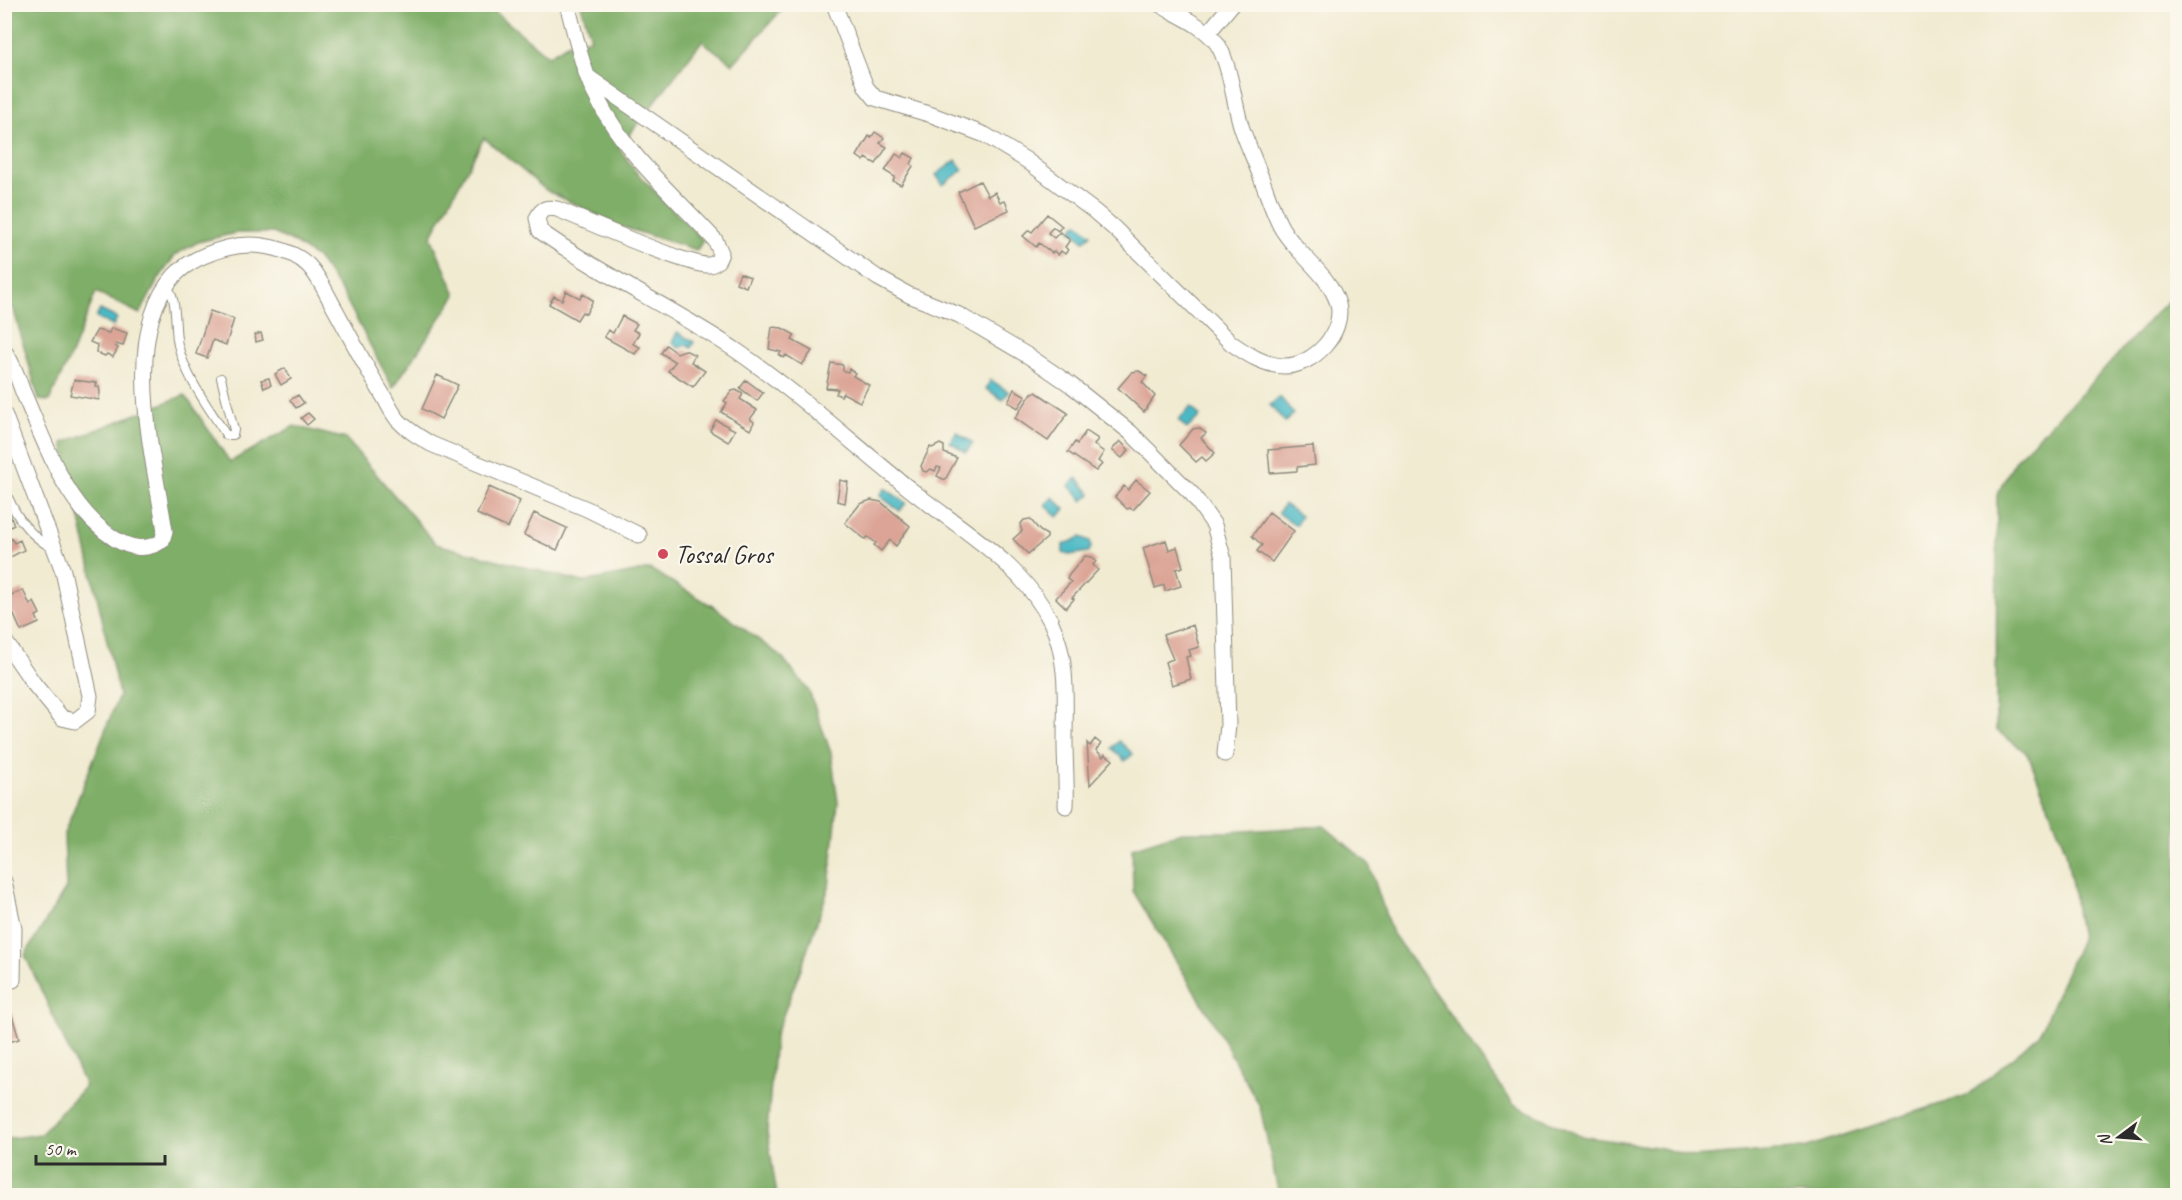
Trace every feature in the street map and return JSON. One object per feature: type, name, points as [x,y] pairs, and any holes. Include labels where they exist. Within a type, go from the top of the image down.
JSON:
[{"type":"street","points":[[567,4],[588,76],[598,100],[638,160],[715,240],[720,249],[720,257],[710,265],[694,262],[667,254],[548,207],[541,211],[537,218],[540,231],[602,271],[686,318],[739,353],[860,446],[911,490],[976,537],[1010,569],[1032,594],[1050,621],[1062,655],[1065,677],[1066,806]]},
{"type":"street","points":[[834,4],[872,95],[985,135],[1004,145],[1115,229],[1231,343],[1253,358],[1278,366],[1287,366],[1310,357],[1327,343],[1337,324],[1338,305],[1328,285],[1282,229],[1242,129],[1220,50],[1208,33],[1159,4]]},
{"type":"street","points":[[1208,33],[1232,4]]},
{"type":"street","points":[[588,76],[878,278],[909,296],[959,315],[1063,379],[1116,420],[1176,476],[1214,525],[1223,557],[1228,725],[1226,754]]},
{"type":"street","points":[[4,351],[51,455],[78,503],[100,528],[118,540],[141,549],[154,546],[162,541],[165,531],[146,419],[144,371],[153,320],[166,286],[177,273],[196,259],[231,247],[259,246],[278,250],[297,257],[316,275],[376,384],[398,419],[411,432],[431,444],[587,509],[639,535]]},
{"type":"street","points":[[4,414],[63,571],[90,696],[88,711],[75,721],[62,718],[34,684],[4,640]]},
{"type":"street","points":[[4,881],[14,928],[13,980]]},
{"type":"lane","points":[[166,286],[173,295],[175,334],[184,365],[226,435],[233,435],[235,434],[221,378]]},
{"type":"lane","points":[[4,488],[27,529],[36,539],[56,551]]},
{"type":"green space","points":[[5,5],[487,5],[548,56],[567,44],[591,38],[581,5],[786,5],[733,64],[702,41],[619,148],[636,172],[703,240],[697,250],[619,226],[546,190],[484,138],[431,237],[456,295],[393,388],[343,294],[317,258],[293,242],[273,233],[236,233],[198,242],[175,255],[158,280],[140,314],[96,292],[71,355],[49,401],[39,400],[13,307],[5,308]]},
{"type":"green space","points":[[2177,293],[2177,1195],[1279,1195],[1260,1107],[1210,1016],[1133,891],[1132,848],[1182,832],[1228,832],[1324,826],[1369,864],[1391,931],[1513,1104],[1580,1136],[1662,1148],[1694,1157],[1804,1148],[1968,1095],[2039,1035],[2081,939],[2066,851],[2028,754],[1996,730],[1997,495],[2015,460],[2103,371],[2155,313]]},
{"type":"green space","points":[[185,395],[230,462],[294,426],[346,439],[436,544],[583,582],[650,569],[714,607],[782,657],[809,691],[831,753],[838,802],[829,887],[775,1036],[767,1132],[777,1195],[5,1196],[5,1139],[41,1134],[85,1086],[25,955],[66,888],[64,834],[119,695],[63,443]]},
{"type":"water","points":[[956,160],[963,170],[943,185],[936,175]]},
{"type":"water","points":[[1078,223],[1091,234],[1084,241],[1071,230]]},
{"type":"water","points":[[100,310],[117,318],[113,326],[96,318]]},
{"type":"water","points":[[677,332],[694,342],[691,348],[686,345],[679,348],[672,343]]},
{"type":"water","points":[[991,380],[1009,392],[1003,400],[986,389]]},
{"type":"water","points":[[1280,397],[1294,414],[1285,422],[1270,405]]},
{"type":"water","points":[[1191,407],[1200,416],[1187,429],[1178,420]]},
{"type":"water","points":[[956,432],[973,443],[966,452],[950,442]]},
{"type":"water","points":[[1077,478],[1091,494],[1083,501],[1069,486]]},
{"type":"water","points":[[885,488],[906,503],[900,511],[880,496]]},
{"type":"water","points":[[1053,497],[1065,509],[1058,517],[1045,505]]},
{"type":"water","points":[[1284,504],[1301,516],[1296,525],[1278,513]]},
{"type":"water","points":[[1081,537],[1090,541],[1091,548],[1088,552],[1069,555],[1063,553],[1063,545]]},
{"type":"water","points":[[1119,741],[1133,754],[1125,761],[1112,748]]},
{"type":"building","points":[[875,132],[884,138],[880,143],[887,147],[876,164],[866,158],[864,161],[857,156],[869,136],[871,138]]},
{"type":"building","points":[[905,153],[914,158],[911,164],[913,166],[901,185],[893,181],[895,177],[885,171],[896,154],[902,158]]},
{"type":"building","points":[[980,181],[988,196],[995,192],[1000,202],[1005,201],[1009,210],[974,226],[958,192]]},
{"type":"building","points":[[1047,214],[1062,226],[1058,231],[1053,227],[1048,233],[1054,238],[1060,232],[1070,240],[1065,247],[1068,250],[1065,254],[1061,251],[1058,255],[1054,251],[1052,253],[1039,243],[1036,247],[1023,236],[1029,230],[1032,232]]},
{"type":"building","points":[[740,273],[750,277],[746,287],[736,283]]},
{"type":"building","points":[[566,291],[580,298],[583,294],[593,300],[586,314],[582,312],[577,320],[549,304],[554,296],[562,300]]},
{"type":"building","points":[[210,311],[234,319],[226,345],[213,340],[207,358],[196,354]]},
{"type":"building","points":[[622,316],[637,324],[633,330],[639,333],[633,344],[640,347],[635,354],[604,337],[608,330],[613,333]]},
{"type":"building","points":[[772,327],[782,328],[795,335],[792,340],[812,351],[802,365],[786,355],[784,358],[779,355],[781,352],[769,349]]},
{"type":"building","points":[[111,328],[127,333],[123,346],[116,344],[118,348],[113,357],[96,352],[97,345],[90,342],[97,330],[109,333]]},
{"type":"building","points":[[261,333],[263,340],[256,342],[255,335]]},
{"type":"building","points":[[666,345],[677,353],[685,350],[695,355],[691,362],[705,371],[693,387],[668,371],[675,362],[661,353]]},
{"type":"building","points":[[831,363],[843,365],[843,371],[848,372],[849,369],[855,373],[853,376],[869,385],[860,402],[843,393],[841,396],[836,394],[838,389],[826,388]]},
{"type":"building","points":[[285,368],[291,379],[281,385],[275,374]]},
{"type":"building","points":[[1139,371],[1147,376],[1142,382],[1155,396],[1144,412],[1118,388],[1132,372]]},
{"type":"building","points":[[437,375],[458,385],[441,419],[422,409]]},
{"type":"building","points":[[269,378],[271,385],[264,388],[261,380]]},
{"type":"building","points":[[74,380],[97,383],[96,387],[99,387],[100,392],[99,400],[70,395]]},
{"type":"building","points":[[746,380],[763,393],[757,401],[740,388]]},
{"type":"building","points":[[1014,389],[1026,396],[1018,408],[1008,402]]},
{"type":"building","points":[[736,390],[743,394],[740,399],[757,410],[750,419],[754,422],[750,430],[721,412],[727,403],[724,401],[732,391]]},
{"type":"building","points":[[1036,392],[1068,413],[1048,441],[1015,418],[1032,393]]},
{"type":"building","points":[[298,395],[304,403],[296,408],[290,400]]},
{"type":"building","points":[[308,413],[314,419],[307,425],[301,418]]},
{"type":"building","points":[[716,420],[735,430],[728,442],[710,431]]},
{"type":"building","points":[[1199,428],[1206,433],[1201,438],[1215,453],[1206,461],[1202,457],[1196,462],[1179,445],[1193,429]]},
{"type":"building","points":[[1086,431],[1098,439],[1094,445],[1104,452],[1098,461],[1102,464],[1096,471],[1068,452]]},
{"type":"building","points":[[1120,441],[1129,450],[1122,458],[1112,450]]},
{"type":"building","points":[[940,444],[944,446],[944,453],[957,458],[945,480],[937,476],[941,468],[937,467],[935,471],[931,469],[926,472],[921,466],[930,447]]},
{"type":"building","points":[[1313,446],[1315,465],[1297,467],[1297,471],[1270,473],[1268,450]]},
{"type":"building","points":[[840,480],[848,482],[845,503],[837,501]]},
{"type":"building","points":[[1136,480],[1150,491],[1133,510],[1127,509],[1115,497],[1124,486],[1128,490]]},
{"type":"building","points":[[489,487],[520,501],[508,528],[477,514]]},
{"type":"building","points":[[871,500],[881,502],[910,526],[896,546],[890,540],[881,551],[874,545],[876,543],[868,537],[865,539],[845,523],[860,504]]},
{"type":"building","points":[[1269,512],[1294,531],[1272,562],[1257,551],[1262,545],[1252,536]]},
{"type":"building","points":[[534,513],[567,528],[557,550],[524,535]]},
{"type":"building","points":[[10,515],[14,525],[4,531],[4,517]]},
{"type":"building","points":[[1030,519],[1040,531],[1047,535],[1047,538],[1028,554],[1013,539],[1022,531],[1020,525],[1024,520]]},
{"type":"building","points":[[11,538],[14,543],[20,540],[24,550],[5,560],[5,539],[8,540]]},
{"type":"building","points":[[1166,540],[1169,550],[1177,547],[1183,567],[1176,569],[1181,586],[1165,591],[1164,585],[1155,588],[1143,548]]},
{"type":"building","points":[[1085,556],[1092,557],[1096,561],[1093,565],[1098,570],[1072,598],[1074,599],[1066,608],[1056,598],[1071,582],[1067,579],[1069,575]]},
{"type":"building","points":[[23,590],[30,605],[34,602],[40,614],[36,616],[39,623],[21,631],[13,613],[9,615],[4,598]]},
{"type":"building","points":[[1193,625],[1199,647],[1189,650],[1191,656],[1186,657],[1191,679],[1172,685],[1165,662],[1173,659],[1163,635]]},
{"type":"building","points":[[1095,739],[1101,744],[1096,750],[1103,757],[1105,754],[1113,760],[1090,785],[1087,743],[1090,746]]},
{"type":"building","points":[[11,1012],[19,1039],[9,1042],[4,1030],[4,1014]]},
{"type":"place","name":"Tossal Gros","points":[[663,554]]}]
